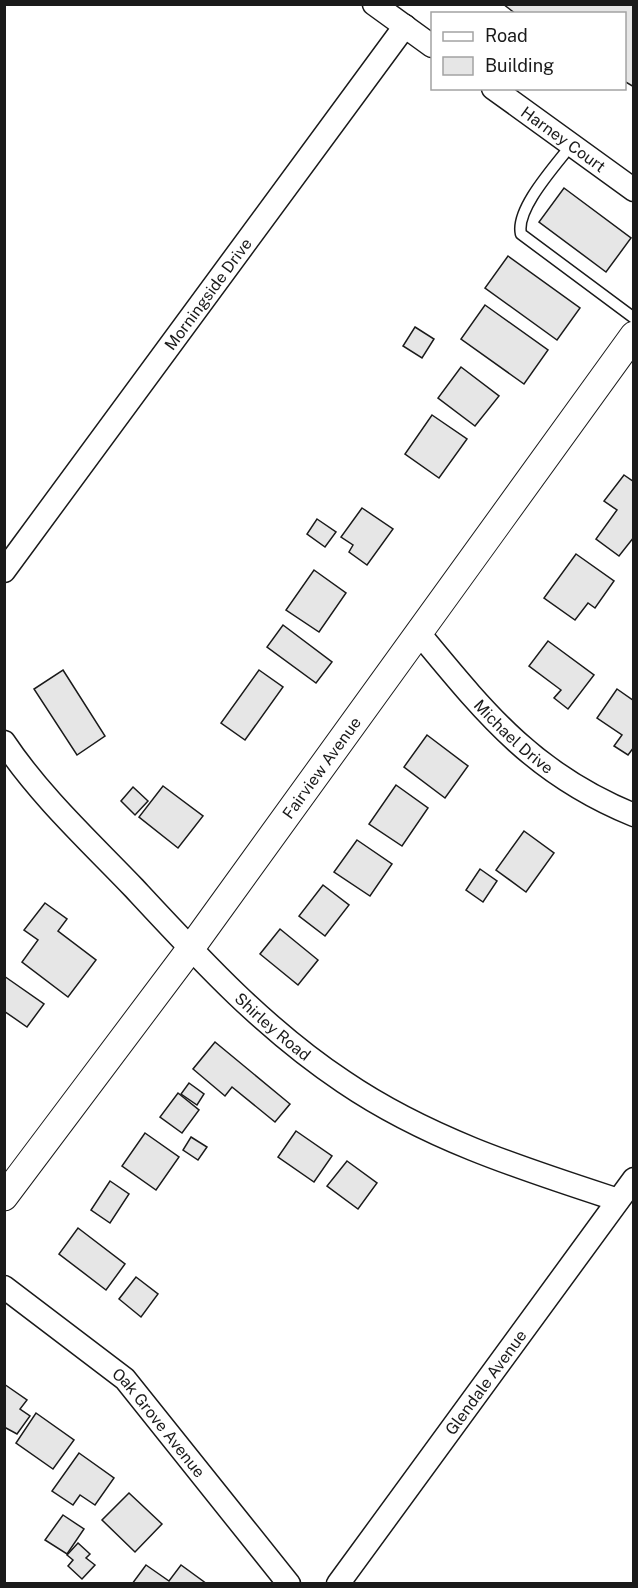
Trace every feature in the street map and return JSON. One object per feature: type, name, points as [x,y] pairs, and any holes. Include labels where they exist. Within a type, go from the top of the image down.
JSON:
[{"type":"street","points":[[374,4],[431,45]]},
{"type":"street","name":"Morningside Drive","points":[[6,567],[405,26]]},
{"type":"street","name":"Harney Court","points":[[496,90],[633,190]]},
{"type":"street","name":"Fairview Avenue","points":[[4,1197],[190,948],[633,335]]},
{"type":"street","name":"Michael Drive","points":[[418,632],[509,738],[562,777],[633,816]]},
{"type":"street","name":"Shirley Road","points":[[4,742],[45,794],[190,948],[244,1002],[323,1068],[376,1102],[487,1157],[618,1200]]},
{"type":"street","name":"Glendale Avenue","points":[[338,1584],[633,1179]]},
{"type":"street","name":"Oak Grove Avenue","points":[[4,1287],[129,1384],[289,1584]]},
{"type":"lane","points":[[572,144],[525,210],[519,224],[521,234],[633,318]]},
{"type":"building","points":[[503,4],[634,4],[634,87],[626,82],[626,12],[513,12]]},
{"type":"building","points":[[564,188],[631,238],[606,272],[539,222]]},
{"type":"building","points":[[508,256],[580,308],[557,340],[485,288]]},
{"type":"building","points":[[485,305],[548,350],[524,384],[461,339]]},
{"type":"building","points":[[415,327],[434,339],[422,358],[403,346]]},
{"type":"building","points":[[461,367],[499,396],[475,426],[438,398]]},
{"type":"building","points":[[432,415],[467,439],[439,478],[405,454]]},
{"type":"building","points":[[624,475],[634,482],[634,537],[619,556],[596,539],[617,510],[604,501]]},
{"type":"building","points":[[362,508],[393,529],[367,565],[349,552],[353,545],[341,537]]},
{"type":"building","points":[[317,519],[336,532],[325,547],[307,534]]},
{"type":"building","points":[[576,554],[614,581],[595,608],[588,603],[575,620],[544,598]]},
{"type":"building","points":[[314,570],[346,593],[319,632],[286,610]]},
{"type":"building","points":[[283,625],[332,662],[316,683],[267,647]]},
{"type":"building","points":[[548,641],[594,675],[568,709],[554,698],[561,690],[529,666]]},
{"type":"building","points":[[63,670],[105,736],[77,755],[34,689]]},
{"type":"building","points":[[259,670],[283,687],[245,740],[221,723]]},
{"type":"building","points":[[617,689],[634,701],[634,747],[628,755],[614,746],[622,735],[597,718]]},
{"type":"building","points":[[427,735],[468,766],[445,798],[404,767]]},
{"type":"building","points":[[396,785],[428,808],[402,846],[369,824]]},
{"type":"building","points":[[163,786],[203,816],[178,848],[139,817]]},
{"type":"building","points":[[133,787],[148,801],[135,815],[121,801]]},
{"type":"building","points":[[524,831],[554,853],[526,892],[496,870]]},
{"type":"building","points":[[357,840],[392,864],[370,896],[334,872]]},
{"type":"building","points":[[480,869],[497,881],[483,902],[466,890]]},
{"type":"building","points":[[323,885],[349,905],[325,936],[299,916]]},
{"type":"building","points":[[45,903],[67,919],[58,931],[96,960],[68,997],[22,962],[38,940],[24,930]]},
{"type":"building","points":[[280,929],[318,960],[298,985],[260,954]]},
{"type":"building","points":[[4,976],[44,1004],[27,1027],[4,1011]]},
{"type":"building","points":[[215,1042],[290,1104],[275,1122],[232,1087],[225,1096],[193,1069]]},
{"type":"building","points":[[189,1083],[204,1094],[197,1105],[181,1094]]},
{"type":"building","points":[[178,1093],[199,1110],[182,1133],[160,1117]]},
{"type":"building","points":[[296,1131],[332,1156],[314,1182],[278,1157]]},
{"type":"building","points":[[145,1133],[179,1157],[156,1190],[122,1166]]},
{"type":"building","points":[[191,1137],[207,1147],[198,1160],[183,1150]]},
{"type":"building","points":[[347,1161],[377,1183],[358,1209],[327,1186]]},
{"type":"building","points":[[110,1181],[129,1194],[110,1223],[91,1210]]},
{"type":"building","points":[[78,1228],[125,1264],[106,1290],[59,1254]]},
{"type":"building","points":[[136,1277],[158,1294],[141,1317],[119,1299]]},
{"type":"building","points":[[4,1384],[27,1400],[20,1409],[30,1416],[17,1434],[6,1428],[4,1430]]},
{"type":"building","points":[[36,1413],[74,1440],[53,1469],[16,1443]]},
{"type":"building","points":[[79,1453],[114,1478],[95,1505],[80,1495],[73,1505],[52,1491]]},
{"type":"building","points":[[129,1493],[162,1524],[135,1552],[102,1520]]},
{"type":"building","points":[[63,1515],[84,1529],[67,1554],[45,1540]]},
{"type":"building","points":[[78,1543],[90,1554],[86,1558],[95,1565],[82,1579],[68,1566],[73,1560],[67,1555]]},
{"type":"building","points":[[146,1565],[169,1581],[181,1565],[207,1584],[132,1584]]}]
